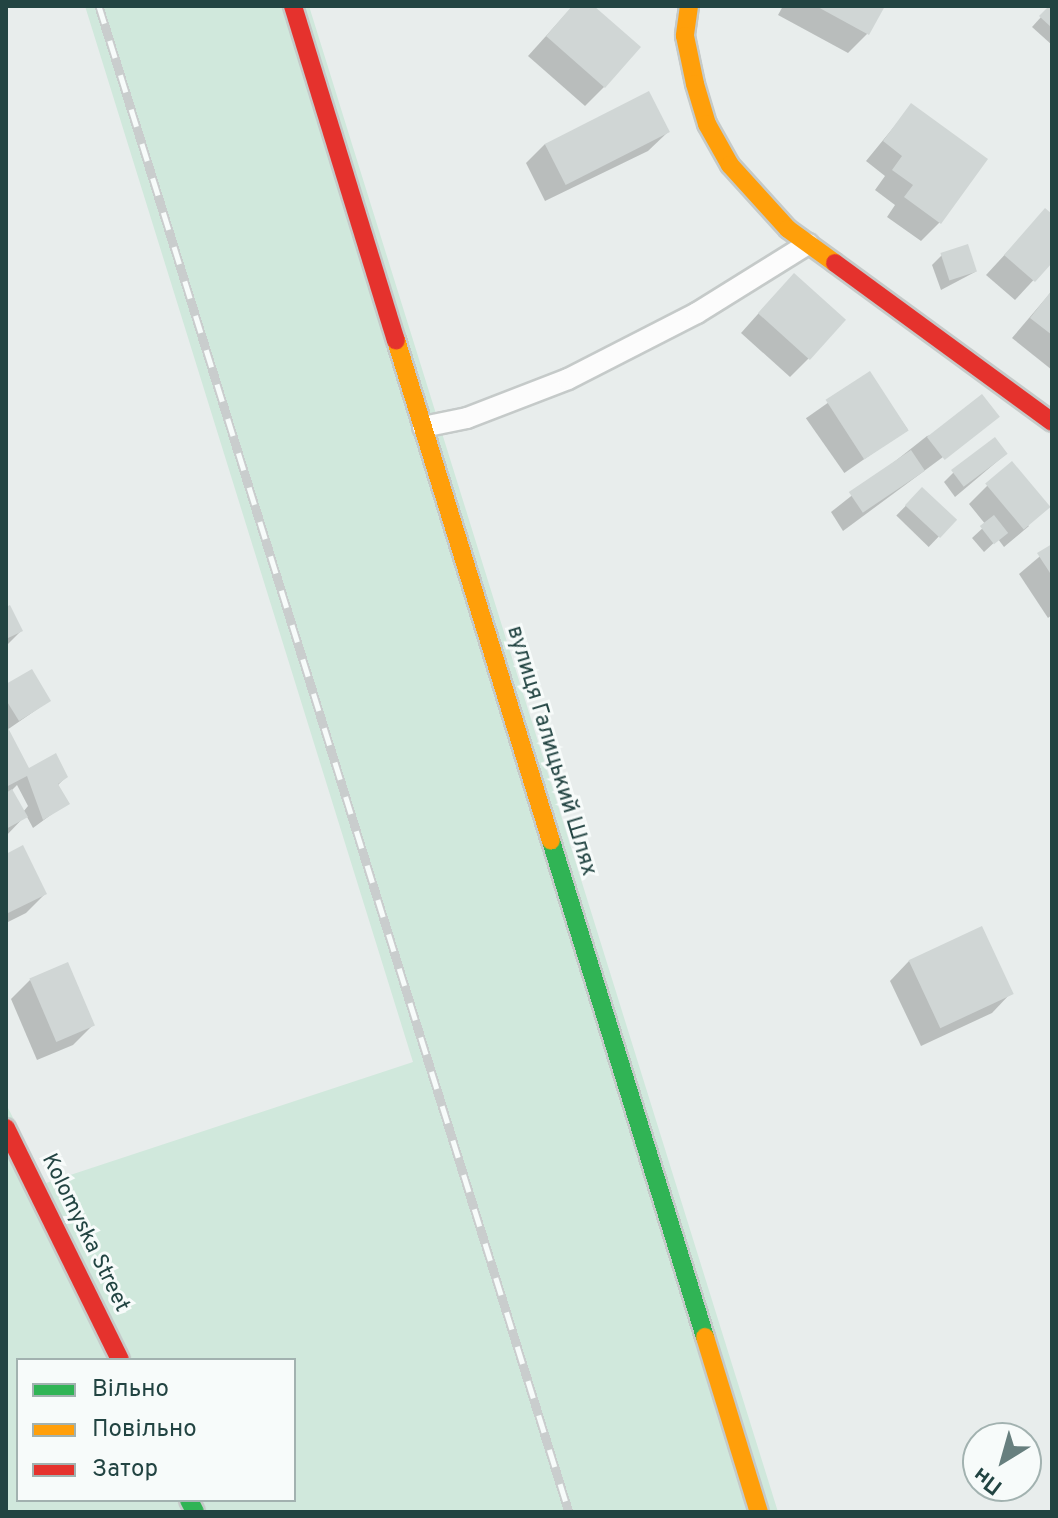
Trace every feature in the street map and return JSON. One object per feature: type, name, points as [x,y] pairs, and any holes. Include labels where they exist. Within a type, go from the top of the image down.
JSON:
[{"type":"main road","name":"вулиця Галицький Шлях","points":[[293,6],[759,1512]]},
{"type":"main road","points":[[689,6],[685,36],[707,124],[730,165],[808,244],[1052,422]]},
{"type":"main road","name":"Kolomyska Street","points":[[6,1128],[119,1358]]},
{"type":"lane","points":[[423,427],[467,418],[568,379],[697,313],[808,244]]},
{"type":"green space","points":[[85,6],[309,6],[778,1512],[6,1512],[6,1104],[46,1183],[413,1062]]},
{"type":"building","points":[[572,6],[594,6],[641,47],[605,88],[546,36]]},
{"type":"building","points":[[816,6],[885,6],[869,35]]},
{"type":"building","points":[[1052,6],[1052,28],[1039,16]]},
{"type":"building","points":[[649,91],[670,132],[566,185],[545,144]]},
{"type":"building","points":[[911,103],[988,159],[941,224],[904,197],[913,185],[892,170],[902,156],[883,141]]},
{"type":"building","points":[[1045,208],[1052,214],[1052,263],[1035,282],[1004,255]]},
{"type":"building","points":[[968,244],[977,272],[949,281],[940,253]]},
{"type":"building","points":[[794,273],[846,320],[810,360],[758,313]]},
{"type":"building","points":[[1052,290],[1052,335],[1030,318]]},
{"type":"building","points":[[870,371],[909,431],[864,459],[826,400]]},
{"type":"building","points":[[982,394],[1000,417],[945,460],[927,437]]},
{"type":"building","points":[[995,437],[1008,454],[964,487],[951,470]]},
{"type":"building","points":[[911,450],[925,471],[863,513],[849,492]]},
{"type":"building","points":[[1012,461],[1051,507],[1024,529],[985,483]]},
{"type":"building","points":[[922,487],[957,520],[940,538],[905,505]]},
{"type":"building","points":[[994,515],[1008,533],[994,544],[980,526]]},
{"type":"building","points":[[1052,544],[1052,576],[1037,553]]},
{"type":"building","points":[[10,605],[23,631],[6,639],[6,607]]},
{"type":"building","points":[[32,669],[51,701],[19,721],[6,700],[6,684]]},
{"type":"building","points":[[6,724],[29,768],[56,753],[68,777],[58,784],[70,804],[43,820],[27,776],[6,787]]},
{"type":"building","points":[[12,789],[28,817],[6,829],[6,793]]},
{"type":"building","points":[[23,845],[47,894],[6,914],[6,854]]},
{"type":"building","points":[[982,926],[1014,994],[940,1028],[909,960]]},
{"type":"building","points":[[68,962],[95,1026],[56,1042],[29,978]]},
{"type":"railway","points":[[99,6],[569,1512]]},
{"type":"traffic: fast","points":[[551,841],[705,1337]]},
{"type":"traffic: fast","points":[[190,1502],[195,1512]]},
{"type":"traffic: slow","points":[[689,6],[685,36],[695,84],[707,124],[730,165],[788,229],[835,263]]},
{"type":"traffic: slow","points":[[396,340],[551,841]]},
{"type":"traffic: slow","points":[[705,1337],[759,1512]]},
{"type":"traffic: jam","points":[[293,6],[396,340]]},
{"type":"traffic: jam","points":[[835,263],[1052,422]]},
{"type":"traffic: jam","points":[[6,1128],[119,1358]]}]
